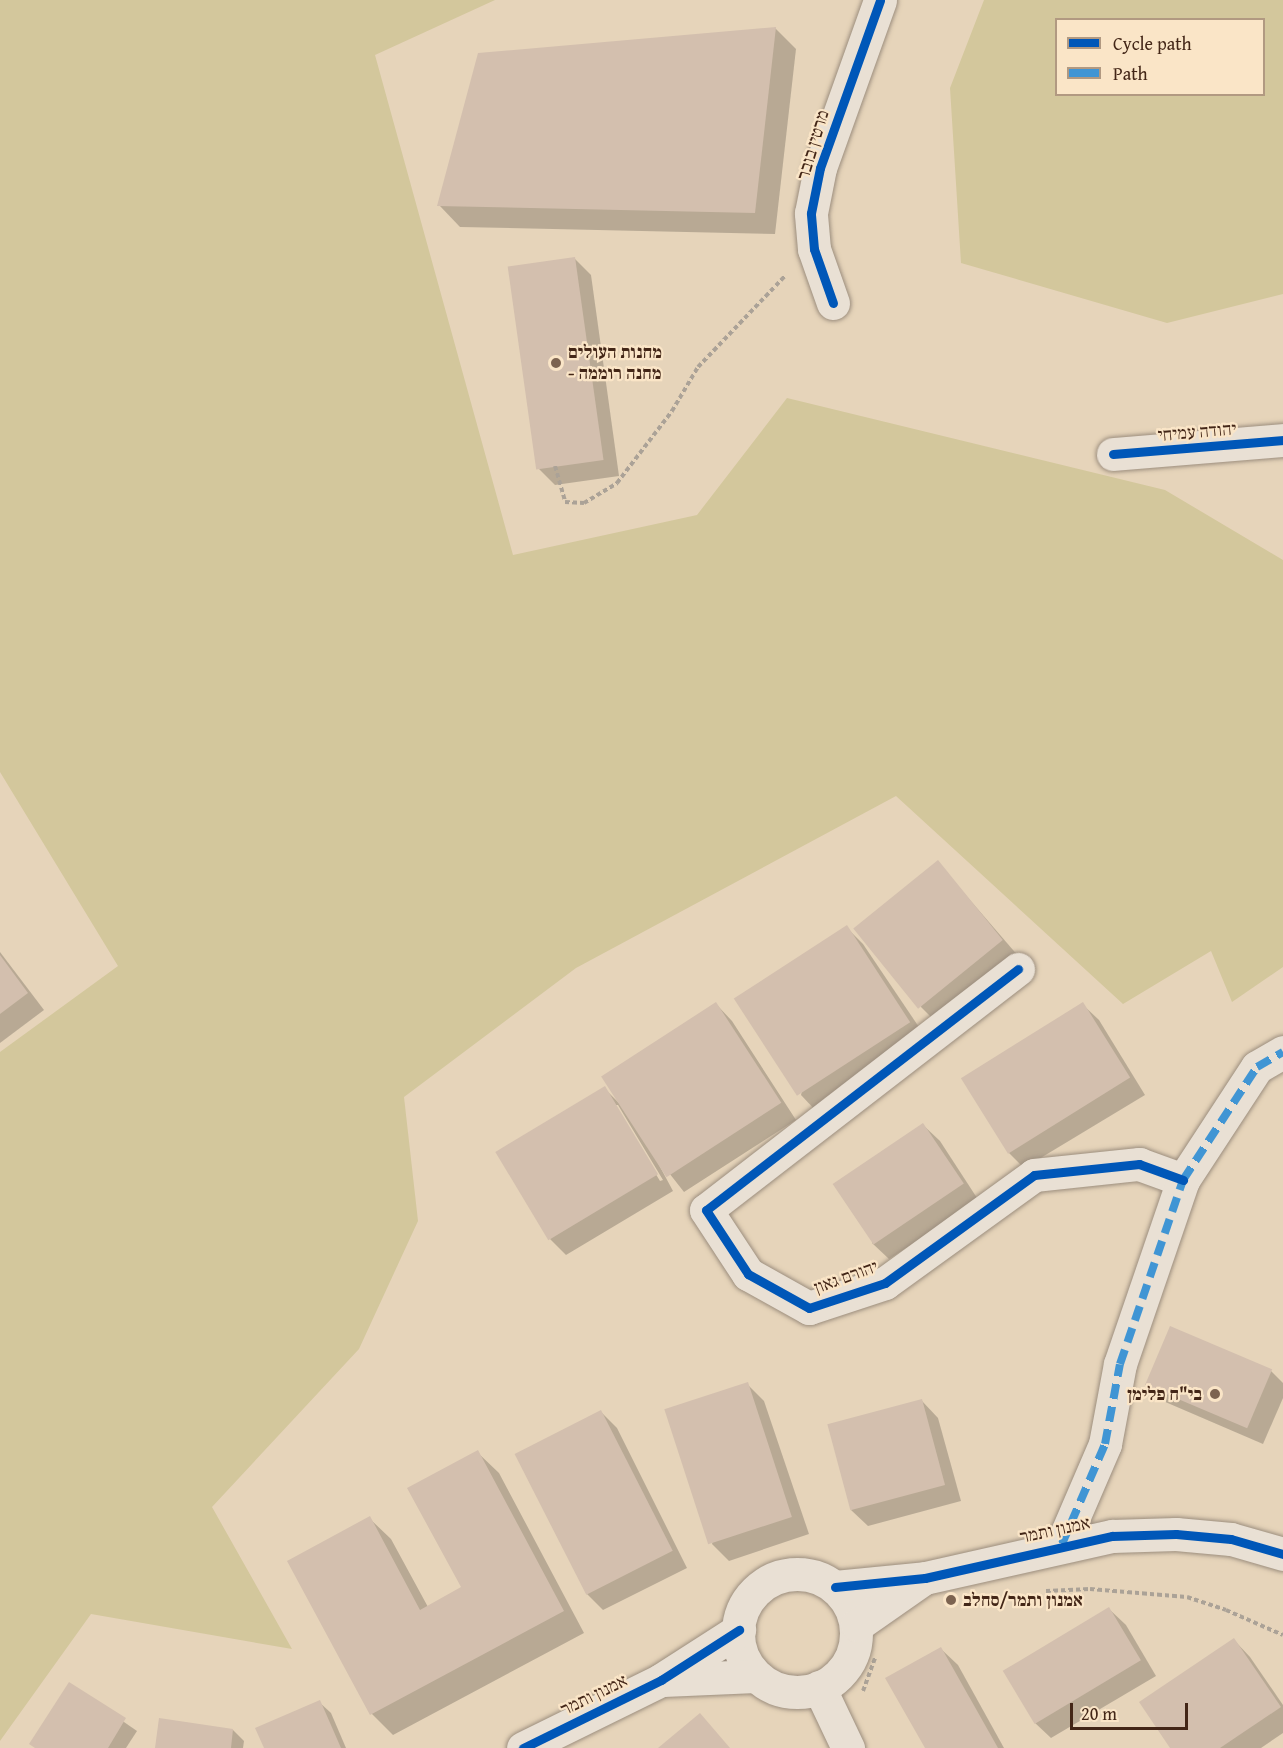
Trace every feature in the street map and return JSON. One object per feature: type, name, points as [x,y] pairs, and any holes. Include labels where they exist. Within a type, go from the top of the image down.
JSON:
[{"type":"street","name":"מרטין בובר","points":[[833,303],[814,249],[811,213],[820,168],[880,0]]},
{"type":"street","name":"יהודה עמיחי","points":[[1113,454],[1283,440]]},
{"type":"street","name":"יהורם גאון","points":[[1018,969],[706,1210],[748,1274],[809,1308],[885,1283],[1034,1175],[1139,1164],[1183,1180]]},
{"type":"street","points":[[1062,1544],[1104,1444],[1120,1364],[1183,1180],[1257,1067],[1283,1052]]},
{"type":"street","name":"אמנון ותמר","points":[[835,1587],[925,1578],[1062,1544],[1112,1536],[1176,1534],[1231,1539],[1283,1554]]},
{"type":"street","points":[[801,1574],[819,1578],[835,1587],[857,1625],[854,1651],[846,1666],[819,1687],[800,1691],[781,1689],[756,1676],[740,1648],[739,1630],[742,1612],[765,1583],[801,1574]]},
{"type":"street","name":"אמנון ותמר","points":[[857,1625],[925,1578]]},
{"type":"street","name":"אמנון ותמר","points":[[523,1748],[661,1680],[739,1630]]},
{"type":"street","name":"אמנון ותמר","points":[[661,1680],[756,1676]]},
{"type":"street","points":[[819,1687],[848,1748]]},
{"type":"path","points":[[555,466],[565,502],[584,503],[617,483],[672,411],[698,367],[747,312],[814,249]]},
{"type":"path","points":[[1037,1591],[1090,1589],[1187,1597],[1226,1610],[1283,1635]]},
{"type":"path","points":[[862,1702],[864,1683],[878,1652]]},
{"type":"shaded area","points":[[0,0],[495,0],[375,55],[513,555],[697,515],[787,398],[1165,490],[1283,560],[1283,967],[1232,1002],[1211,951],[1123,1004],[896,796],[576,968],[404,1097],[418,1221],[359,1349],[212,1507],[292,1649],[91,1614],[0,1741],[0,1052],[118,966],[0,772]]},
{"type":"shaded area","points":[[984,0],[1283,0],[1283,294],[1167,323],[961,263],[950,88]]},
{"type":"building","points":[[776,27],[755,213],[437,206],[478,53]]},
{"type":"building","name":"מחנות העולים - מחנה רוממה","points":[[575,257],[604,460],[536,469],[508,266]]},
{"type":"building","points":[[938,860],[1003,940],[918,1009],[853,929]]},
{"type":"building","points":[[847,925],[910,1022],[797,1096],[734,999]]},
{"type":"building","points":[[0,955],[28,993],[0,1014]]},
{"type":"building","points":[[716,1002],[781,1103],[666,1177],[601,1077]]},
{"type":"building","points":[[1083,1002],[1130,1077],[1008,1154],[961,1078]]},
{"type":"building","points":[[605,1086],[658,1174],[548,1240],[495,1152]]},
{"type":"building","points":[[923,1123],[964,1184],[873,1244],[833,1184]]},
{"type":"building","points":[[1170,1326],[1272,1369],[1247,1428],[1145,1385]]},
{"type":"building","points":[[748,1382],[792,1517],[708,1544],[664,1409]]},
{"type":"building","points":[[922,1399],[945,1485],[850,1510],[827,1424]]},
{"type":"building","points":[[601,1410],[673,1551],[586,1595],[515,1454]]},
{"type":"building","points":[[478,1450],[564,1611],[370,1715],[287,1561],[370,1516],[420,1610],[461,1587],[407,1488]]},
{"type":"building","points":[[1109,1607],[1141,1660],[1035,1724],[1003,1671]]},
{"type":"building","points":[[1234,1638],[1281,1707],[1220,1748],[1170,1748],[1139,1702]]},
{"type":"building","points":[[941,1647],[998,1748],[925,1748],[885,1678]]},
{"type":"building","points":[[69,1682],[126,1718],[108,1748],[35,1748],[29,1744]]},
{"type":"building","points":[[320,1700],[341,1748],[264,1748],[255,1728]]},
{"type":"building","points":[[700,1713],[730,1748],[658,1748]]},
{"type":"building","points":[[159,1718],[233,1729],[231,1748],[155,1748]]},
{"type":"marked path","points":[[1062,1544],[1105,1444],[1120,1364],[1183,1180],[1257,1067],[1283,1052]]},
{"type":"cycle path","points":[[833,303],[814,249],[811,213],[820,168],[880,0]]},
{"type":"cycle path","points":[[1113,454],[1283,440]]},
{"type":"cycle path","points":[[1018,969],[706,1210],[748,1274],[809,1308],[885,1283],[1034,1175],[1139,1164],[1183,1180]]},
{"type":"cycle path","points":[[835,1587],[925,1578],[1112,1536],[1176,1534],[1231,1539],[1283,1554]]},
{"type":"cycle path","points":[[523,1748],[661,1680],[739,1630]]},
{"type":"place","name":"מחנות העולים - מחנה רוממה","points":[[556,363]]},
{"type":"place","name":"בי\"ח פלימן","points":[[1215,1394]]},
{"type":"place","name":"אמנון ותמר/סחלב","points":[[951,1600]]}]
